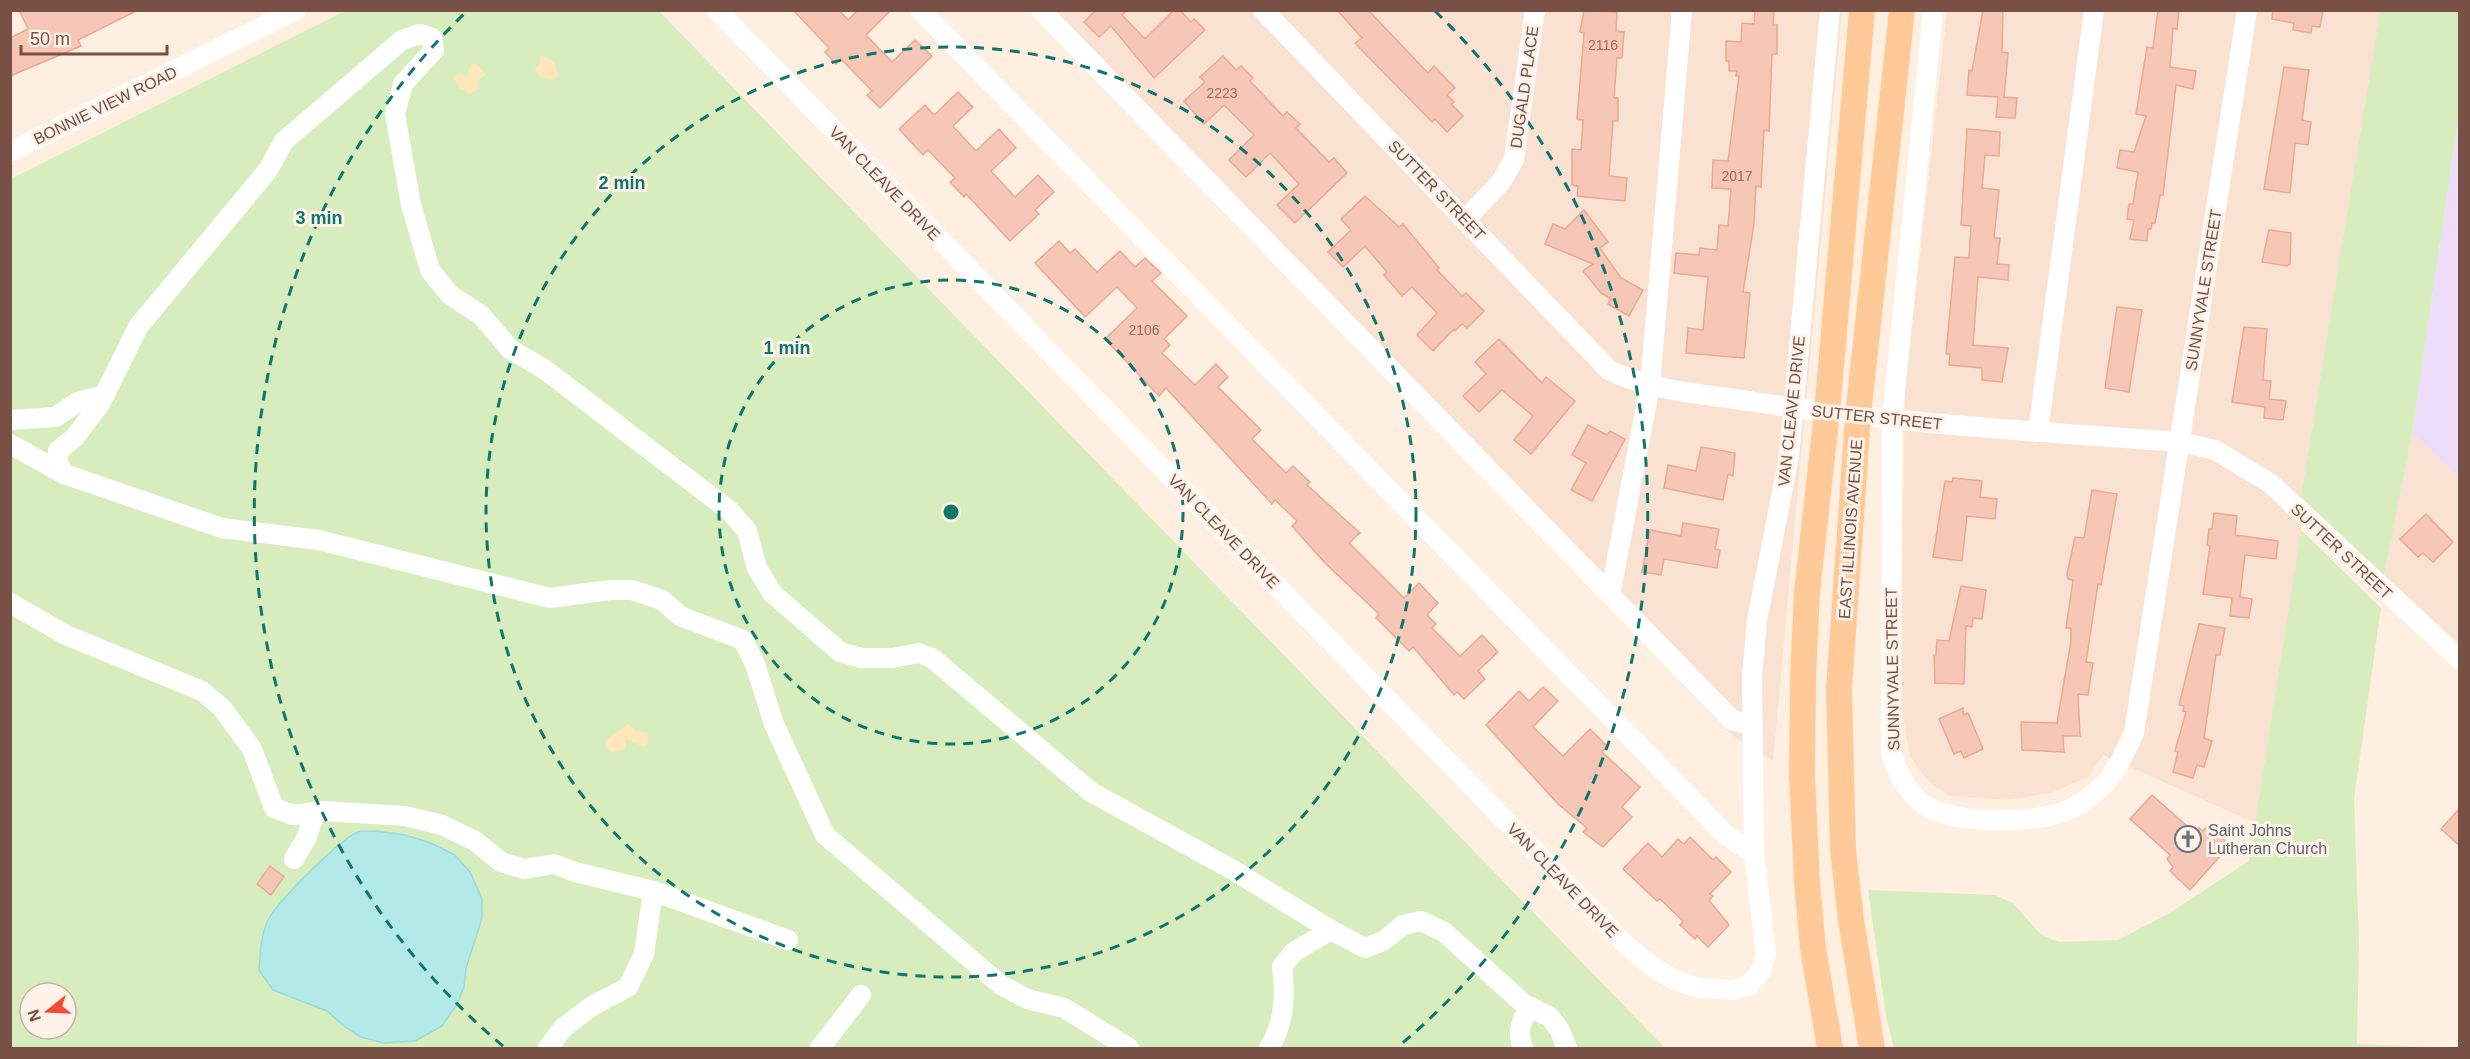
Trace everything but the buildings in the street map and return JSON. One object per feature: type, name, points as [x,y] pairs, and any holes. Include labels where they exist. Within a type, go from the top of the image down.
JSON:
[{"type":"main road","name":"EAST ILLINOIS AVENUE","points":[[1830,1048],[1813,948],[1807,883],[1802,775],[1807,592],[1827,412],[1862,10]]},
{"type":"main road","name":"EAST ILLINOIS AVENUE","points":[[1872,1048],[1851,920],[1840,779],[1839,689],[1858,416],[1902,10]]},
{"type":"street","name":"BONNIE VIEW ROAD","points":[[10,152],[296,10]]},
{"type":"street","name":"VAN CLEAVE DRIVE","points":[[717,10],[1611,928],[1650,964],[1678,981],[1699,988],[1732,990],[1749,985],[1761,971],[1766,954],[1754,854],[1751,725],[1758,621],[1789,456],[1830,10]]},
{"type":"street","points":[[920,10],[1726,835],[1754,854]]},
{"type":"street","points":[[1041,10],[1732,720],[1751,725]]},
{"type":"street","name":"SUTTER STREET","points":[[1263,10],[1609,370],[1650,386],[1792,408],[1892,420],[2180,442],[2215,450],[2270,483],[2460,660]]},
{"type":"street","name":"DUGALD PLACE","points":[[1466,219],[1501,182],[1514,159],[1535,10]]},
{"type":"street","points":[[1610,595],[1650,386],[1682,10]]},
{"type":"street","name":"SUNNYVALE STREET","points":[[1933,10],[1892,420],[1891,753],[1901,781],[1923,805],[1951,816],[2027,820],[2066,811],[2098,791],[2117,767],[2134,733],[2247,10]]},
{"type":"street","points":[[2038,432],[2094,10]]},
{"type":"street","points":[[64,474],[58,463],[58,451],[75,437],[105,395],[138,327],[268,170],[284,141],[402,40],[420,34],[432,38],[434,50],[403,84],[394,114],[419,235],[430,270],[450,295],[482,315],[510,349],[544,369],[730,511],[747,531],[757,568],[772,593],[840,652],[862,658],[892,658],[919,653],[932,658],[1091,792],[1233,870],[1331,930],[1365,948],[1383,941],[1403,925],[1421,921],[1444,932],[1524,1004],[1550,1017],[1559,1029],[1567,1048]]},
{"type":"street","points":[[10,420],[55,417],[78,402],[105,395]]},
{"type":"street","points":[[10,444],[64,474],[222,528],[319,540],[541,597],[632,590],[662,600],[680,616],[742,640],[755,664],[774,724],[825,835],[1001,985],[1027,999],[1064,1008],[1129,1048]]},
{"type":"street","points":[[10,603],[66,635],[202,691],[222,708],[252,749],[274,808],[293,815],[315,812],[366,812],[405,816],[442,825],[467,837],[501,862],[524,868],[554,864],[575,872],[653,891],[788,940]]},
{"type":"street","points":[[294,859],[306,839],[315,812]]},
{"type":"street","points":[[548,1048],[563,1028],[592,1006],[628,987],[644,954],[653,891]]},
{"type":"street","points":[[1269,1048],[1278,1035],[1286,994],[1282,966],[1294,952],[1331,930]]},
{"type":"street","points":[[820,1048],[861,995]]},
{"type":"street","points":[[1523,1048],[1519,1037],[1523,1016],[1531,1007]]},
{"type":"shaded area","points":[[1031,11],[1842,11],[1773,761],[1734,737]]},
{"type":"shaded area","points":[[1947,11],[2380,11],[2301,497],[2301,530],[2255,823],[2103,755],[2088,777],[2051,793],[2007,800],[1949,796],[1929,782],[1910,757],[1900,700],[1905,391]]},
{"type":"shaded area","points":[[2459,114],[2459,477],[2412,433]]},
{"type":"shaded area","points":[[2412,433],[2459,477],[2459,643],[2384,575]]},
{"type":"green space","points":[[347,10],[659,11],[1665,1048],[11,1048],[11,179]]},
{"type":"green space","points":[[2380,11],[2460,11],[2459,114],[2412,433],[2384,575],[2301,497]]},
{"type":"green space","points":[[2301,530],[2381,608],[2354,799],[2359,944],[2357,1044],[2459,1048],[1894,1048],[1886,1016],[1868,890],[1994,895],[2013,903],[2041,935],[2059,942],[2118,940],[2168,914],[2249,861]]},
{"type":"sand","points":[[544,55],[554,63],[559,75],[554,80],[540,76],[536,72],[535,69],[540,64],[540,57]]},
{"type":"sand","points":[[475,63],[486,74],[478,80],[478,89],[470,94],[459,88],[454,77],[459,73],[467,77],[470,65]]},
{"type":"sand","points":[[629,723],[635,730],[648,733],[647,745],[644,747],[626,739],[625,750],[611,752],[607,749],[607,739]]},
{"type":"water","points":[[360,831],[405,835],[431,843],[455,855],[470,872],[482,899],[482,918],[466,968],[464,987],[457,1004],[442,1026],[415,1041],[384,1043],[361,1037],[327,1011],[273,990],[259,970],[261,944],[268,920],[283,900],[324,858],[349,837]]},
{"type":"place","name":"Saint Johns Lutheran Church","points":[[2188,839]]}]
